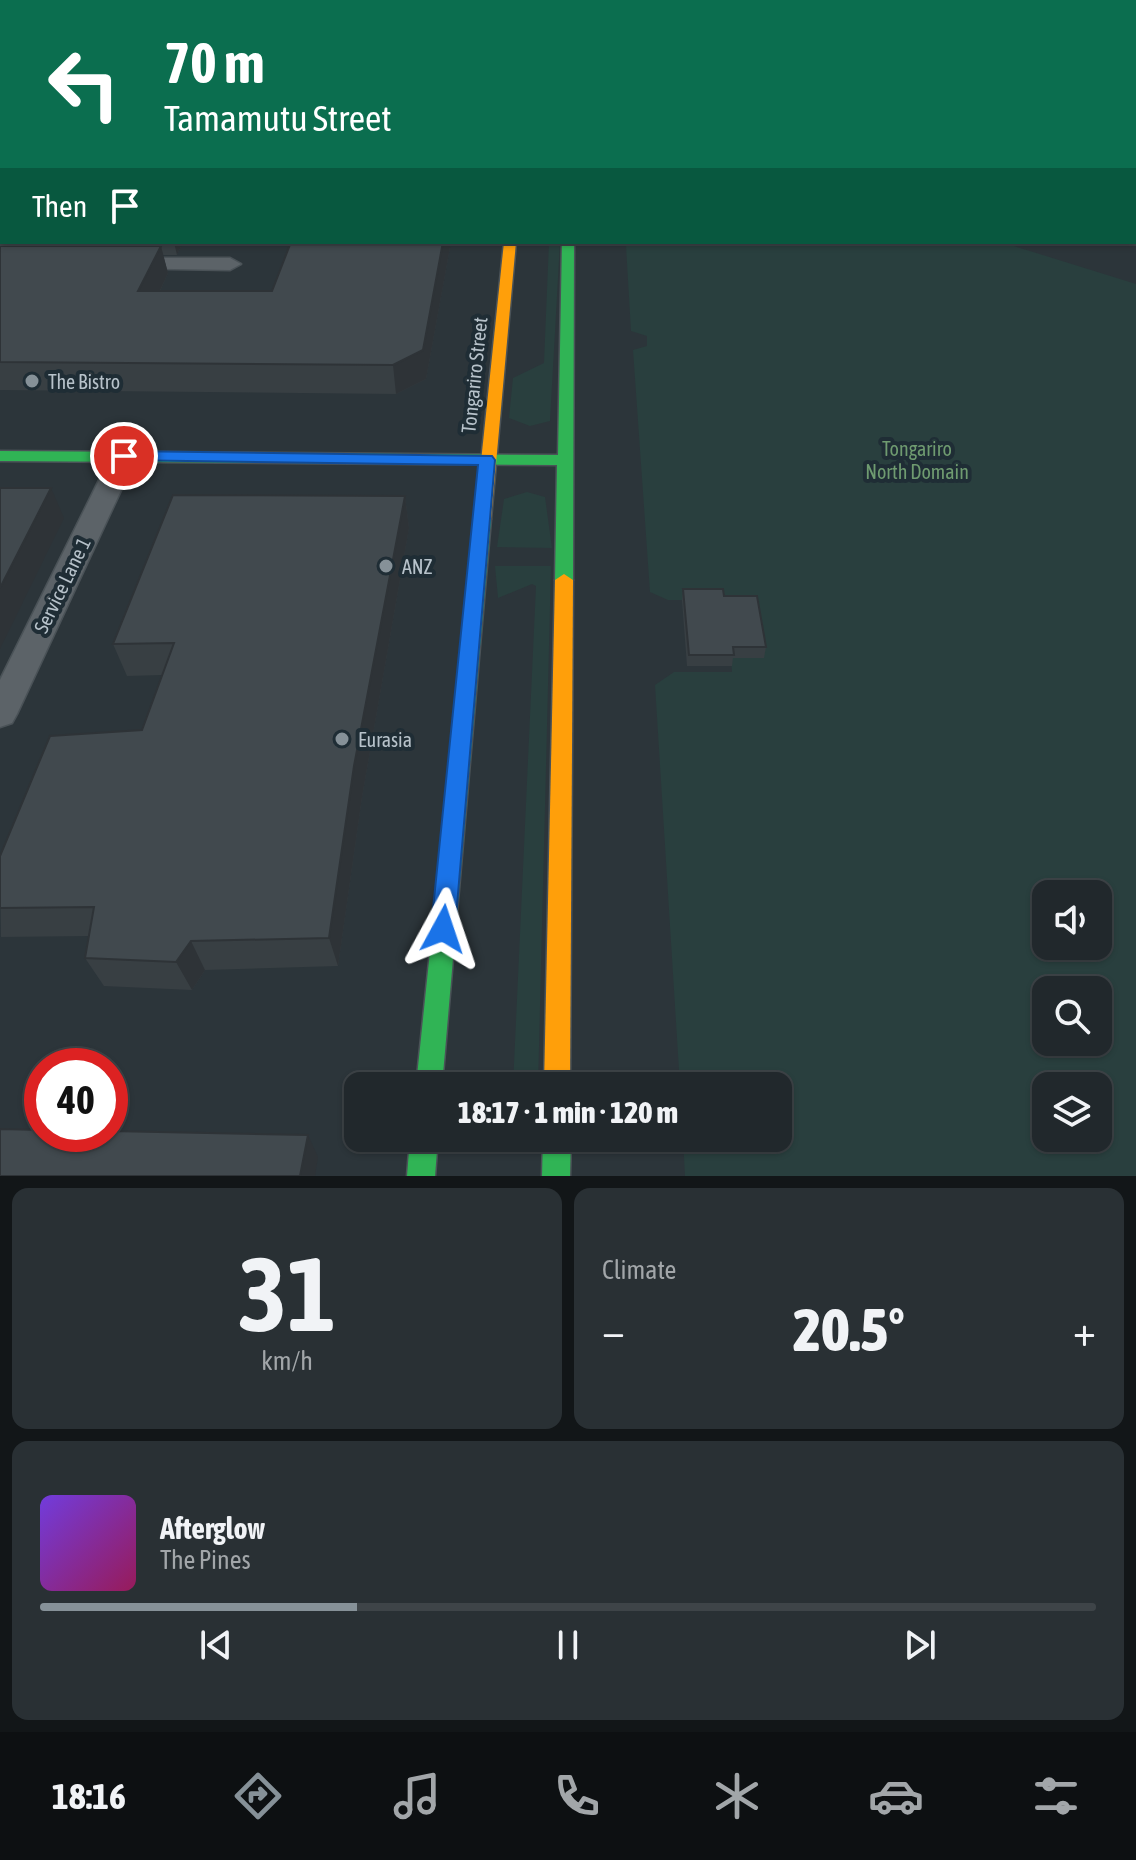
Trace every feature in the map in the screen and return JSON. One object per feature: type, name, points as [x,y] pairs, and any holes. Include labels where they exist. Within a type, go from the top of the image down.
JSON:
[{"type":"street","name":"Tongariro Street","points":[[430,1072],[510,244]]},
{"type":"street","points":[[557,1072],[568,244]]},
{"type":"street","points":[[0,456],[567,460]]},
{"type":"street","points":[[421,1176],[423,1152]]},
{"type":"street","points":[[556,1176],[557,1152]]},
{"type":"lane","points":[[220,286],[240,244]]},
{"type":"lane","points":[[108,264],[230,264]]},
{"type":"lane","name":"Service Lane 1","points":[[0,714],[124,456]]},
{"type":"green space","points":[[549,244],[560,244],[550,421],[530,426],[509,418],[513,378],[544,363]]},
{"type":"green space","name":"Tongariro North Domain","points":[[643,244],[1007,244],[1136,284],[1136,1176],[685,1176],[684,1152],[792,1152],[792,1072],[679,1072],[655,685],[674,672],[732,672],[731,658],[764,657],[721,600],[668,600],[650,592],[633,350],[647,346],[647,336],[631,331],[626,246]]},
{"type":"green space","points":[[527,492],[545,497],[552,548],[497,547],[504,499]]},
{"type":"green space","points":[[495,566],[551,566],[538,1072],[514,1072],[536,586],[532,584],[498,598]]},
{"type":"building","points":[[290,244],[443,244],[423,350],[393,365],[0,362],[0,246],[161,246],[138,291],[272,291]]},
{"type":"building","points":[[0,488],[51,488],[0,588]]},
{"type":"building","points":[[173,495],[405,496],[354,766],[329,938],[191,941],[176,962],[85,958],[94,907],[0,908],[0,856],[50,736],[142,730],[174,643],[113,644]]},
{"type":"building","points":[[683,589],[723,589],[724,596],[757,596],[766,647],[733,647],[734,655],[689,655]]},
{"type":"building","points":[[0,1129],[24,1130],[24,1152],[128,1152],[128,1131],[308,1135],[300,1176],[0,1176]]},
{"type":"traffic: fast","points":[[564,580],[568,244]]},
{"type":"traffic: fast","points":[[0,456],[567,460]]},
{"type":"traffic: fast","points":[[430,1072],[483,519]]},
{"type":"traffic: fast","points":[[421,1176],[423,1152]]},
{"type":"traffic: fast","points":[[556,1176],[557,1152]]},
{"type":"traffic: slow","points":[[483,519],[510,244]]},
{"type":"traffic: slow","points":[[557,1072],[564,580]]},
{"type":"place","name":"The Bistro","points":[[32,381]]},
{"type":"place","name":"ANZ","points":[[386,566]]},
{"type":"place","name":"Eurasia","points":[[342,739]]},
{"type":"route","points":[[124,456],[487,460],[443,929]]}]
